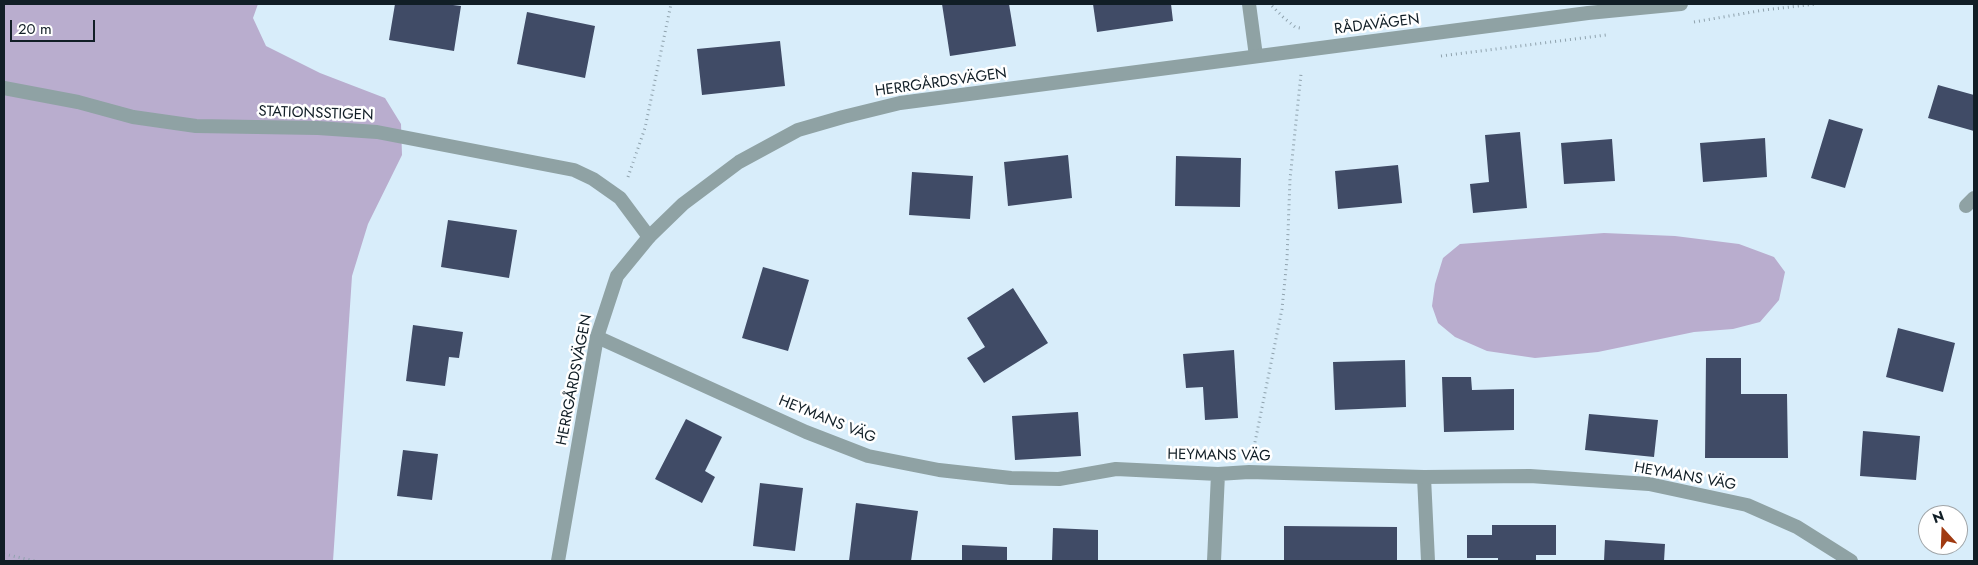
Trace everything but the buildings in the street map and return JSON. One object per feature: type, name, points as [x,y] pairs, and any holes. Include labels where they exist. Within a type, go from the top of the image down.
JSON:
[{"type":"street","points":[[1249,4],[1256,56]]},
{"type":"street","name":"RÅDAVÄGEN","points":[[1256,56],[1672,4]]},
{"type":"street","name":"HERRGÅRDSVÄGEN","points":[[558,561],[597,337],[617,276],[649,237],[683,204],[739,162],[798,130],[900,103],[1256,56]]},
{"type":"street","name":"STATIONSSTIGEN","points":[[4,88],[78,102],[133,117],[196,126],[318,128],[377,132],[574,170],[593,179],[620,198],[649,237]]},
{"type":"street","name":"HEYMANS VÄG","points":[[597,337],[806,432],[868,456],[940,470],[1011,478],[1059,479],[1116,469],[1218,474],[1249,472],[1424,477],[1530,476],[1650,484],[1747,505],[1797,527],[1851,561]]},
{"type":"street","points":[[1214,561],[1218,474]]},
{"type":"street","points":[[1424,477],[1428,561]]},
{"type":"path","points":[[620,198],[645,128],[671,4]]},
{"type":"path","points":[[1691,22],[1816,4]]},
{"type":"path","points":[[1440,56],[1615,34]]},
{"type":"path","points":[[1291,75],[1310,73]]},
{"type":"path","points":[[1249,472],[1282,309],[1287,260],[1290,179],[1301,74]]},
{"type":"path","points":[[4,554],[35,561]]},
{"type":"shaded area","points":[[4,4],[258,4],[253,18],[266,46],[320,73],[385,98],[401,124],[402,155],[368,224],[352,276],[333,561],[4,561]]},
{"type":"shaded area","points":[[1604,233],[1675,236],[1739,244],[1774,257],[1785,272],[1779,300],[1760,322],[1733,329],[1694,332],[1598,352],[1535,358],[1487,351],[1455,337],[1438,323],[1432,306],[1435,284],[1443,258],[1460,244]]}]
